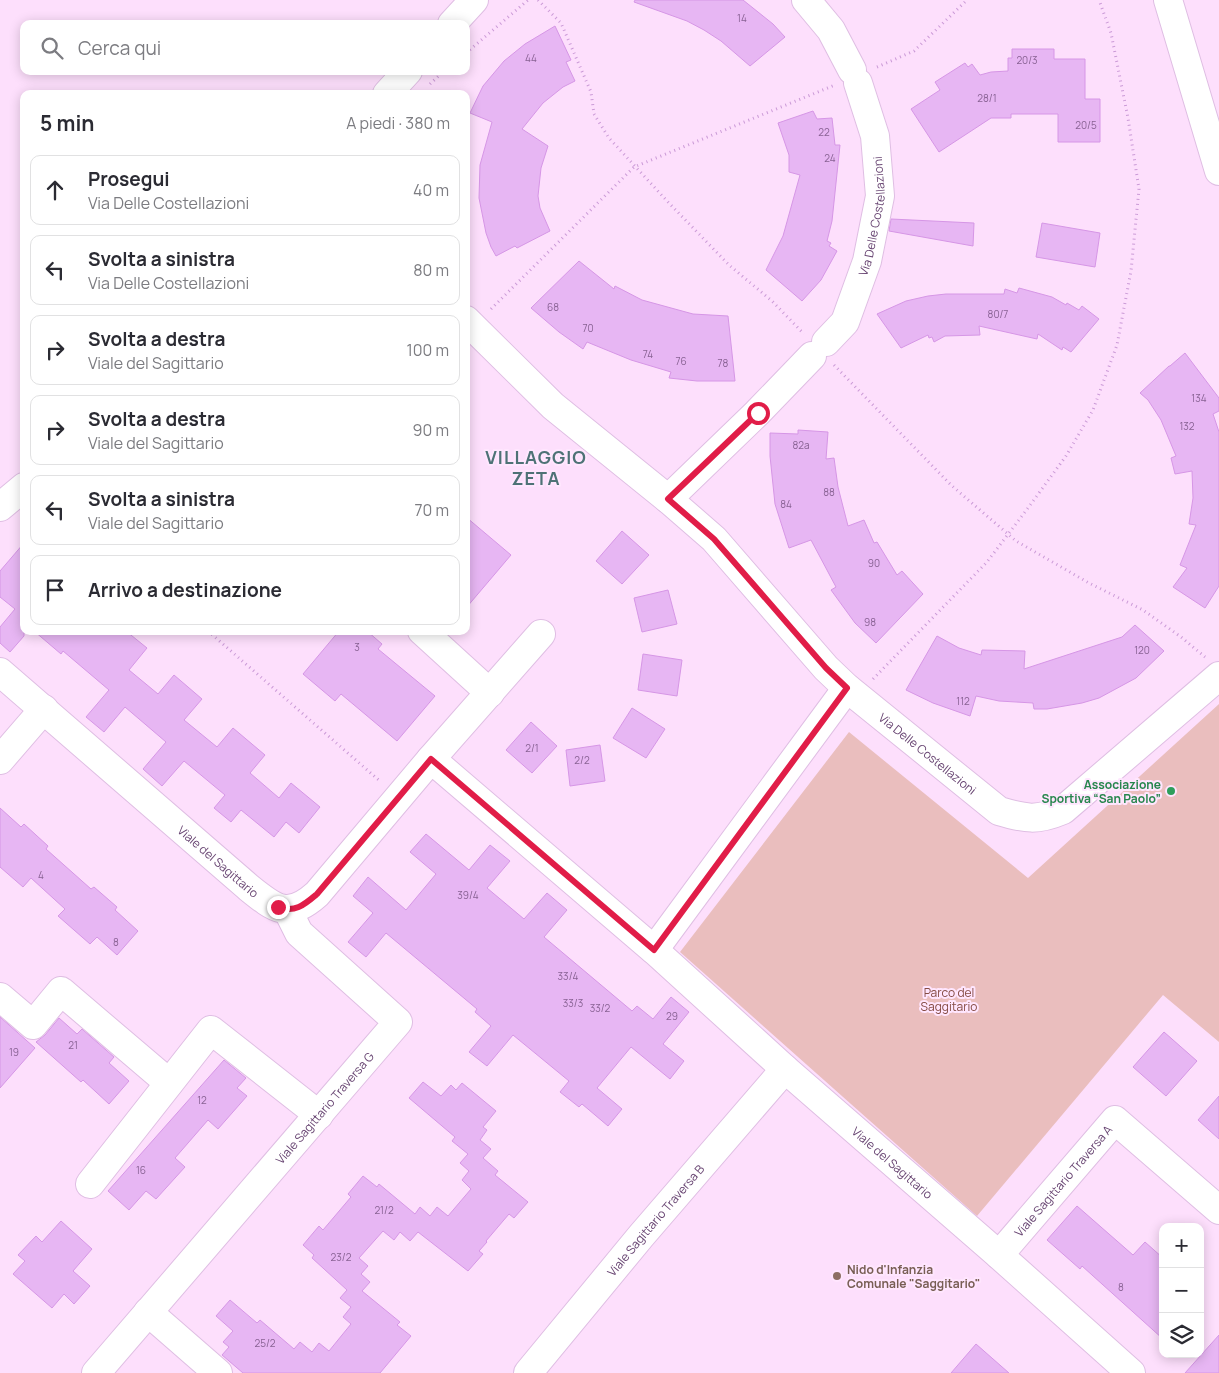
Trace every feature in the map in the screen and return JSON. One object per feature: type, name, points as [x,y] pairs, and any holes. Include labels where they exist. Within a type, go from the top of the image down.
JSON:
[{"type":"street","points":[[456,20],[474,0]]},
{"type":"street","name":"Via Delle Costellazioni","points":[[668,499],[758,413],[846,322],[867,260],[880,196],[875,136],[857,76],[831,30],[806,0]]},
{"type":"street","points":[[1168,0],[1219,171]]},
{"type":"street","points":[[391,90],[404,75]]},
{"type":"street","name":"Via Delle Costellazioni","points":[[470,325],[553,406],[668,499],[714,539],[826,668],[852,692],[999,811],[1023,818],[1046,817],[1064,810],[1083,795],[1213,667]]},
{"type":"street","points":[[0,508],[20,490]]},
{"type":"street","points":[[288,911],[298,908],[317,894],[398,797],[541,634]]},
{"type":"street","points":[[426,635],[490,693]]},
{"type":"street","name":"Viale del Sagittario","points":[[0,672],[248,887],[264,900],[288,911]]},
{"type":"street","points":[[654,950],[852,692]]},
{"type":"street","points":[[0,760],[44,709]]},
{"type":"street","name":"Viale del Sagittario","points":[[431,759],[654,950],[785,1069],[999,1255],[1131,1373]]},
{"type":"street","name":"Viale Sagittario Traversa G","points":[[96,1373],[398,1022],[298,933],[288,911]]},
{"type":"street","points":[[0,997],[33,1025],[61,991],[169,1083]]},
{"type":"street","points":[[90,1184],[211,1030],[319,1115]]},
{"type":"street","name":"Viale Sagittario Traversa B","points":[[528,1373],[641,1236],[785,1069]]},
{"type":"street","name":"Viale Sagittario Traversa A","points":[[999,1255],[1115,1120],[1219,1210]]},
{"type":"street","points":[[148,1312],[218,1373]]},
{"type":"path","points":[[470,50],[528,0]]},
{"type":"path","points":[[538,0],[562,23],[591,92],[594,114],[609,138],[634,167],[729,265],[772,301],[951,485],[1016,541],[1089,583],[1143,610],[1181,637],[1213,667]]},
{"type":"path","points":[[470,323],[634,167],[857,76],[914,50],[967,0]]},
{"type":"path","points":[[852,692],[924,625],[987,562],[1066,456],[1093,410],[1117,345],[1131,271],[1138,189],[1128,118],[1111,33],[1099,0]]},
{"type":"path","points":[[213,635],[398,797]]},
{"type":"green space","name":"Parco del Saggitario","points":[[1219,704],[1219,1042],[1163,995],[977,1216],[680,952],[849,732],[1028,878]]},
{"type":"building","points":[[635,0],[743,0],[773,24],[785,37],[750,66],[721,41],[704,30],[687,21],[634,2]]},
{"type":"building","points":[[555,26],[571,60],[566,62],[575,81],[563,87],[543,103],[522,129],[548,146],[541,168],[538,196],[540,208],[550,231],[517,248],[515,246],[496,256],[486,233],[479,198],[480,165],[492,122],[470,113],[483,86],[504,61],[525,44]]},
{"type":"building","points":[[1012,49],[1054,49],[1054,59],[1085,59],[1085,99],[1100,99],[1100,142],[1058,142],[1058,114],[1011,114],[1011,118],[991,118],[939,152],[911,109],[940,90],[935,82],[965,63],[968,67],[972,64],[980,75],[1008,71],[1008,58],[1012,58]]},
{"type":"building","points":[[813,111],[817,119],[832,118],[835,145],[840,145],[832,221],[827,241],[831,243],[829,246],[837,251],[821,280],[802,301],[766,270],[783,236],[800,175],[789,172],[789,155],[778,123]]},
{"type":"building","points":[[891,219],[974,223],[973,246],[889,231]]},
{"type":"building","points":[[1042,223],[1100,233],[1095,267],[1036,257]]},
{"type":"building","points":[[579,261],[614,289],[615,286],[642,300],[693,314],[728,316],[735,381],[697,381],[669,378],[671,372],[631,360],[587,342],[583,349],[559,332],[531,308]]},
{"type":"building","points":[[1019,288],[1052,297],[1079,310],[1082,306],[1099,319],[1071,352],[1063,347],[1062,350],[1038,334],[1037,339],[979,326],[980,335],[945,336],[934,342],[932,337],[929,338],[928,335],[901,348],[877,314],[906,301],[928,296],[946,294],[1004,294],[1005,289],[1017,293]]},
{"type":"building","points":[[1185,353],[1219,398],[1219,411],[1213,414],[1219,432],[1219,586],[1205,608],[1173,587],[1187,568],[1180,565],[1196,525],[1189,524],[1193,498],[1192,471],[1175,474],[1171,458],[1176,456],[1161,420],[1148,400],[1140,393]]},
{"type":"building","points":[[798,430],[828,432],[826,459],[834,458],[838,487],[848,526],[864,520],[874,543],[877,542],[897,575],[902,571],[923,594],[876,643],[855,623],[831,590],[836,587],[811,540],[789,548],[775,504],[770,456],[770,433],[798,434]]},
{"type":"building","points":[[470,520],[511,555],[470,603]]},
{"type":"building","points":[[622,531],[649,555],[622,584],[596,561]]},
{"type":"building","points":[[20,548],[20,635],[24,636],[10,652],[0,643],[0,627],[15,609],[0,597],[0,571]]},
{"type":"building","points":[[668,590],[677,624],[642,632],[634,598]]},
{"type":"building","points":[[1135,625],[1164,651],[1136,678],[1099,698],[1082,703],[1047,709],[1034,709],[1033,703],[999,701],[976,696],[970,716],[933,703],[906,690],[937,636],[959,648],[981,655],[982,650],[1025,651],[1024,669],[1122,637]]},
{"type":"building","points":[[39,635],[131,635],[147,648],[129,670],[158,694],[174,675],[202,699],[184,720],[217,747],[233,728],[265,755],[250,773],[279,798],[291,783],[320,807],[299,833],[286,822],[274,837],[241,810],[231,822],[214,808],[225,795],[184,761],[162,786],[143,769],[166,742],[125,707],[104,732],[86,717],[109,690],[63,651],[61,654]]},
{"type":"building","points":[[336,635],[372,635],[382,644],[378,649],[435,696],[397,741],[341,694],[335,701],[303,674]]},
{"type":"building","points":[[643,654],[682,660],[677,696],[638,690]]},
{"type":"building","points":[[632,708],[665,729],[646,758],[613,738]]},
{"type":"building","points":[[531,722],[557,746],[532,773],[506,750]]},
{"type":"building","points":[[600,745],[605,781],[570,786],[566,750]]},
{"type":"building","points":[[0,808],[21,827],[24,824],[48,846],[46,849],[91,889],[94,887],[117,907],[115,910],[138,931],[117,955],[97,937],[90,944],[58,916],[65,909],[31,878],[23,887],[0,867]]},
{"type":"building","points":[[426,834],[469,870],[490,845],[510,861],[487,888],[524,919],[547,893],[567,910],[544,937],[632,1011],[637,1006],[653,1019],[671,997],[689,1012],[663,1044],[684,1061],[670,1079],[631,1047],[597,1088],[622,1109],[608,1126],[582,1104],[579,1107],[560,1092],[569,1081],[513,1035],[487,1066],[469,1052],[491,1026],[475,1012],[477,1009],[386,933],[366,957],[348,942],[373,913],[353,896],[368,877],[406,910],[436,874],[410,852]]},
{"type":"building","points":[[0,1017],[35,1048],[0,1088]]},
{"type":"building","points":[[59,1018],[77,1034],[82,1029],[114,1057],[109,1063],[129,1081],[109,1104],[36,1042],[45,1035]]},
{"type":"building","points":[[1164,1032],[1197,1061],[1166,1096],[1133,1067]]},
{"type":"building","points":[[224,1060],[246,1078],[237,1088],[247,1096],[218,1129],[208,1120],[175,1158],[185,1167],[156,1199],[146,1191],[129,1210],[108,1191]]},
{"type":"building","points":[[423,1082],[441,1096],[451,1085],[456,1090],[462,1083],[496,1111],[483,1127],[487,1130],[480,1140],[491,1149],[483,1158],[498,1171],[495,1175],[528,1202],[514,1218],[509,1214],[486,1241],[479,1251],[483,1254],[468,1271],[418,1232],[410,1241],[400,1232],[394,1240],[383,1231],[359,1258],[368,1266],[361,1274],[370,1282],[362,1291],[400,1322],[397,1325],[411,1336],[380,1373],[243,1373],[222,1355],[229,1347],[223,1342],[233,1331],[216,1316],[230,1300],[257,1323],[260,1320],[294,1349],[300,1342],[312,1352],[319,1343],[329,1351],[351,1324],[343,1317],[351,1307],[340,1298],[347,1290],[312,1258],[314,1255],[303,1245],[319,1226],[323,1230],[351,1197],[348,1194],[363,1176],[377,1187],[379,1184],[415,1214],[420,1207],[430,1216],[437,1207],[448,1216],[471,1189],[462,1180],[469,1171],[460,1163],[468,1154],[452,1141],[455,1137],[409,1098]]},
{"type":"building","points":[[1219,1096],[1219,1139],[1198,1120]]},
{"type":"building","points":[[1077,1206],[1133,1255],[1145,1242],[1159,1254],[1159,1335],[1082,1266],[1080,1269],[1047,1240]]},
{"type":"building","points":[[61,1221],[92,1249],[73,1271],[90,1286],[74,1304],[64,1294],[52,1308],[13,1274],[25,1261],[18,1255],[36,1236],[42,1242]]},
{"type":"building","points":[[1219,1335],[1219,1373],[1185,1373],[1198,1358],[1204,1358],[1204,1352]]},
{"type":"building","points":[[976,1344],[1009,1373],[951,1373]]},
{"type":"place","name":"Associazione Sportiva “San Paolo”","points":[[1171,791]]},
{"type":"place","name":"Nido d'Infanzia Comunale \"Saggitario\"","points":[[837,1276]]},
{"type":"district","name":"VILLAGGIO ZETA","points":[[536,467]]},
{"type":"route","points":[[278,907],[288,911],[298,908],[317,894],[431,759],[654,950],[847,688],[826,668],[714,539],[668,499],[758,413]]}]
